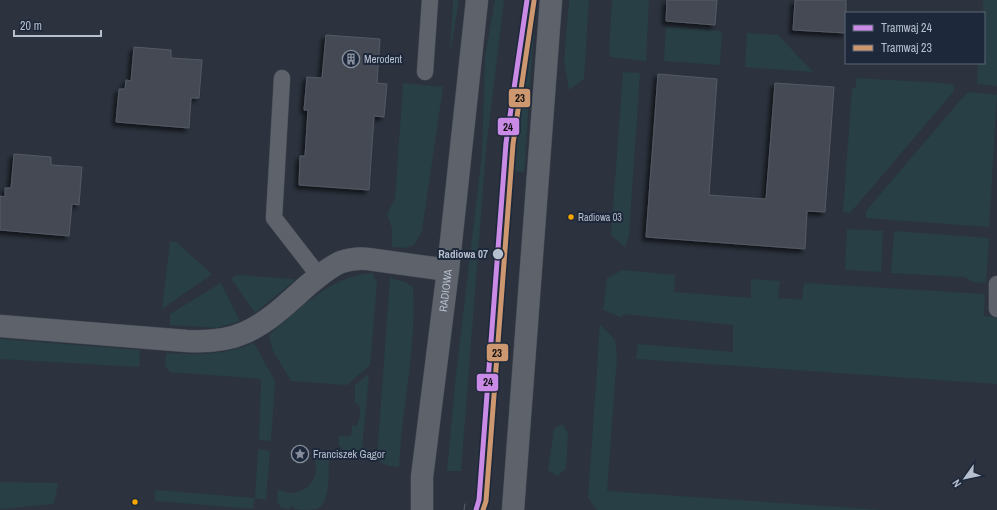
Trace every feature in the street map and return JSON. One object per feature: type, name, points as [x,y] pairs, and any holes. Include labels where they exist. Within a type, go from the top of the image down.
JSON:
[{"type":"street","name":"RADIOWA","points":[[422,510],[422,477],[448,270],[477,0]]},
{"type":"street","points":[[513,510],[551,0]]},
{"type":"street","points":[[0,326],[187,341],[219,341],[238,336],[260,325],[319,276],[341,262],[357,258],[448,270]]},
{"type":"lane","points":[[425,72],[430,0]]},
{"type":"lane","points":[[282,78],[274,218],[319,276]]},
{"type":"lane","points":[[996,308],[997,284]]},
{"type":"green space","points":[[453,0],[459,0],[450,55]]},
{"type":"green space","points":[[495,0],[504,0],[486,150],[461,471],[447,471],[456,375],[482,154],[485,57]]},
{"type":"green space","points":[[533,0],[536,0],[524,172],[510,171]]},
{"type":"green space","points":[[569,0],[589,0],[584,79],[569,90],[564,61]]},
{"type":"green space","points":[[612,0],[649,0],[646,61],[610,57]]},
{"type":"green space","points":[[983,0],[997,0],[997,86],[977,84],[978,64],[985,64],[985,12],[983,12]]},
{"type":"green space","points":[[666,27],[722,31],[720,65],[664,61]]},
{"type":"green space","points":[[747,33],[778,35],[813,72],[745,67]]},
{"type":"green space","points":[[623,72],[640,73],[629,235],[625,247],[611,235]]},
{"type":"green space","points":[[857,78],[952,84],[954,91],[850,213],[843,212],[852,88],[855,88]]},
{"type":"green space","points":[[403,83],[443,87],[422,231],[414,245],[405,248],[392,247],[392,228],[387,214],[395,199]]},
{"type":"green space","points":[[969,92],[997,95],[989,227],[866,218],[866,211]]},
{"type":"green space","points":[[847,229],[883,231],[881,272],[845,270]]},
{"type":"green space","points":[[894,231],[989,238],[986,283],[972,282],[965,277],[891,273]]},
{"type":"green space","points":[[170,242],[176,242],[212,274],[162,309]]},
{"type":"green space","points":[[623,270],[675,275],[674,292],[751,298],[751,279],[780,281],[778,298],[802,300],[804,283],[985,294],[984,316],[997,317],[997,384],[636,359],[638,344],[733,352],[733,325],[623,314],[622,318],[603,310],[607,278]]},
{"type":"green space","points":[[372,273],[377,282],[370,365],[347,385],[291,381],[272,349],[269,335],[316,295],[329,287],[357,275]]},
{"type":"green space","points":[[236,275],[295,279],[255,313],[231,278]]},
{"type":"green space","points":[[390,278],[405,282],[413,287],[413,331],[399,467],[383,464],[377,456]]},
{"type":"green space","points":[[221,283],[240,321],[217,328],[170,325],[170,314]]},
{"type":"green space","points":[[600,324],[615,340],[617,357],[607,491],[882,510],[597,510],[588,498]]},
{"type":"green space","points":[[0,339],[140,350],[139,367],[0,359]]},
{"type":"green space","points":[[254,343],[275,381],[271,441],[259,440],[261,379],[170,372],[165,366],[166,353],[189,354],[222,352]]},
{"type":"green space","points":[[369,374],[362,449],[359,452],[343,450],[339,445],[339,436],[351,436],[352,425],[357,426],[359,418],[359,405],[355,403],[355,385]]},
{"type":"green space","points":[[559,425],[563,425],[568,433],[566,469],[557,476],[548,470],[554,429]]},
{"type":"green space","points":[[258,449],[270,451],[266,500],[255,498]]},
{"type":"green space","points":[[315,453],[322,453],[329,461],[328,488],[325,501],[317,509],[294,509],[294,507],[290,506],[290,509],[281,508],[277,501],[278,489],[288,493],[294,493],[299,492],[309,486],[316,473]]},
{"type":"green space","points":[[0,482],[58,483],[54,504],[0,509]]},
{"type":"green space","points":[[155,490],[255,498],[253,509],[155,501]]},
{"type":"building","points":[[667,0],[717,0],[715,25],[666,21]]},
{"type":"building","points":[[795,0],[846,0],[845,33],[793,30]]},
{"type":"building","points":[[326,35],[380,39],[377,83],[387,84],[384,117],[374,116],[369,190],[299,185],[300,156],[305,156],[308,110],[304,110],[307,77],[322,78]]},
{"type":"building","points":[[134,47],[171,50],[171,58],[202,60],[199,98],[191,98],[189,128],[116,122],[119,89],[125,89],[126,80],[131,81]]},
{"type":"building","points":[[658,74],[717,79],[709,195],[766,199],[775,83],[834,87],[825,212],[807,211],[805,249],[646,237]]},
{"type":"building","points":[[14,154],[51,157],[51,165],[82,167],[79,205],[72,204],[69,236],[0,230],[0,196],[5,197],[5,188],[11,188]]},
{"type":"tram line","name":"24","points":[[476,510],[479,500],[506,143],[527,0]]},
{"type":"tram line","name":"23","points":[[483,510],[486,501],[513,144],[534,1]]},
{"type":"tram line","points":[[478,510],[479,500]]},
{"type":"tram line","points":[[464,510],[465,504]]},
{"type":"place","name":"Merodent","points":[[351,59]]},
{"type":"place","name":"Radiowa 03","points":[[571,217]]},
{"type":"place","name":"Radiowa 07","points":[[498,254]]},
{"type":"place","name":"Franciszek Gągor","points":[[300,454]]}]
